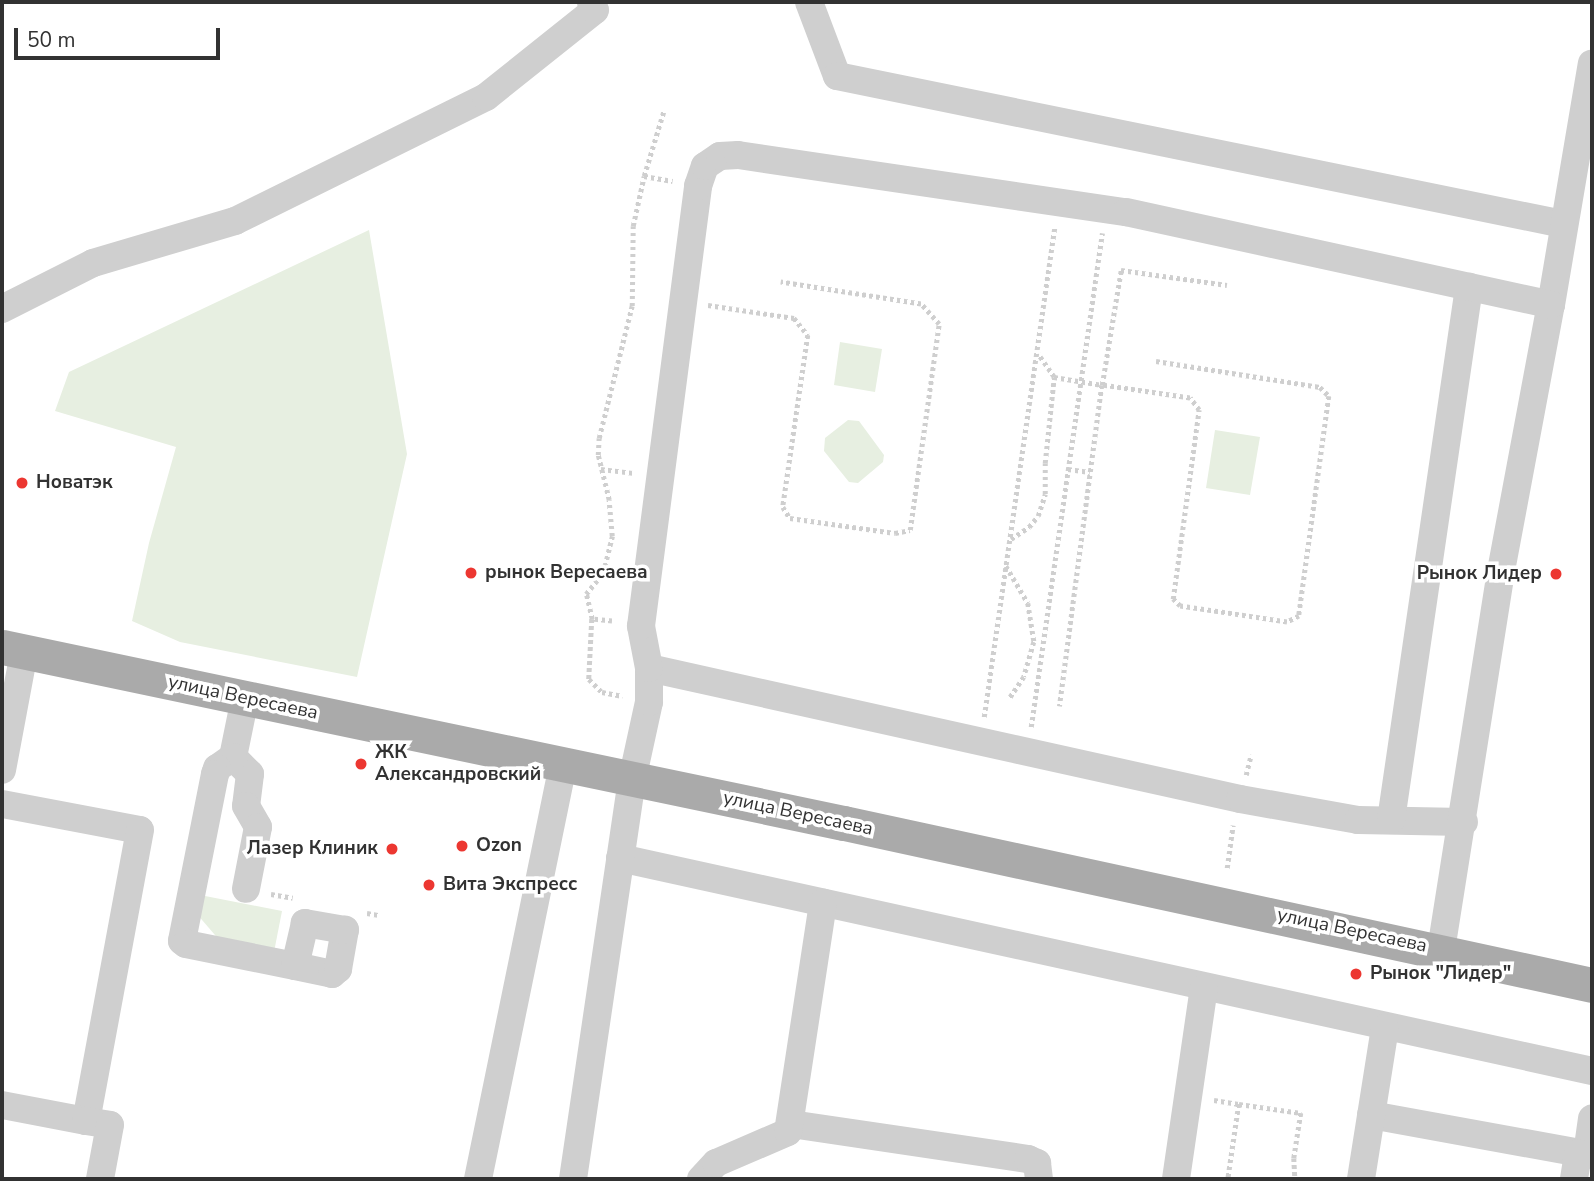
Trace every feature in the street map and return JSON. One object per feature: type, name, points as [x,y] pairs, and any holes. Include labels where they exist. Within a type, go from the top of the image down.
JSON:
[{"type":"main road","name":"улица Вересаева","points":[[13,650],[1441,950],[1592,985]]},
{"type":"lane","points":[[2,309],[93,263],[235,221],[486,97],[595,10],[591,2]]},
{"type":"lane","points":[[809,2],[837,76],[1563,224]]},
{"type":"lane","points":[[1441,950],[1464,822],[1501,571],[1551,305],[1592,63]]},
{"type":"lane","points":[[573,1179],[632,780],[649,702],[649,668],[640,626],[698,186],[705,166],[720,156],[738,155],[1106,208],[1551,305]]},
{"type":"lane","points":[[1391,820],[1469,287]]},
{"type":"lane","points":[[2,770],[13,650]]},
{"type":"lane","points":[[649,668],[1240,799],[1358,820],[1464,822]]},
{"type":"lane","points":[[245,698],[233,757],[217,768],[215,774],[182,941],[295,966]]},
{"type":"lane","points":[[233,757],[250,774],[246,806],[258,827],[246,888]]},
{"type":"lane","points":[[478,1179],[563,766]]},
{"type":"lane","points":[[2,804],[140,830],[86,1121]]},
{"type":"lane","points":[[620,858],[1385,1028],[1592,1071]]},
{"type":"lane","points":[[701,1179],[716,1163],[788,1132],[823,903]]},
{"type":"lane","points":[[1176,1179],[1204,988]]},
{"type":"lane","points":[[1361,1179],[1385,1028]]},
{"type":"lane","points":[[2,1105],[110,1125],[100,1179]]},
{"type":"lane","points":[[1371,1115],[1583,1160],[1592,1118]]},
{"type":"lane","points":[[790,1124],[1028,1158],[1037,1163],[1040,1179]]},
{"type":"path","points":[[649,702],[602,692],[589,679],[592,619],[586,594],[603,573],[612,536],[609,500],[597,455],[599,438],[632,306],[633,226],[664,110]]},
{"type":"path","points":[[645,176],[698,186]]},
{"type":"path","points":[[981,742],[1059,202]]},
{"type":"path","points":[[1027,752],[1106,208]]},
{"type":"path","points":[[1060,706],[1102,385],[1121,270],[1227,285]]},
{"type":"path","points":[[682,302],[794,317],[808,335],[783,507],[790,518],[895,533],[910,530],[939,324],[921,303],[781,282]]},
{"type":"path","points":[[1037,353],[1055,377],[1190,398],[1199,410],[1173,599],[1180,606],[1287,622],[1299,616],[1329,396],[1320,387],[1156,361]]},
{"type":"path","points":[[1010,539],[1029,527],[1043,503],[1055,377]]},
{"type":"path","points":[[1068,469],[1090,472]]},
{"type":"path","points":[[1006,566],[1028,603],[1034,642],[1024,677],[1009,699]]},
{"type":"path","points":[[592,619],[611,621]]},
{"type":"path","points":[[1245,778],[1251,755]]},
{"type":"path","points":[[1227,868],[1233,825]]},
{"type":"path","points":[[1189,1096],[1301,1112],[1294,1158],[1296,1179]]},
{"type":"path","points":[[1228,1179],[1239,1104]]},
{"type":"shaded area","points":[[369,230],[407,454],[357,677],[180,642],[132,621],[149,543],[176,447],[55,411],[69,372]]},
{"type":"shaded area","points":[[840,342],[882,349],[875,392],[834,385]]},
{"type":"shaded area","points":[[848,420],[859,421],[884,455],[883,462],[858,483],[849,482],[824,451],[825,438]]},
{"type":"shaded area","points":[[1215,430],[1260,437],[1250,495],[1206,488]]},
{"type":"shaded area","points":[[200,895],[282,911],[274,952],[221,942],[196,913]]},
{"type":"place","name":"Новатэк","points":[[22,483]]},
{"type":"place","name":"рынок Вересаева","points":[[471,573]]},
{"type":"place","name":"Рынок Лидер","points":[[1556,574]]},
{"type":"place","name":"ЖК Александровский","points":[[361,764]]},
{"type":"place","name":"Ozon","points":[[462,846]]},
{"type":"place","name":"Лазер Клиник","points":[[392,849]]},
{"type":"place","name":"Вита Экспресс","points":[[429,885]]},
{"type":"place","name":"Рынок \"Лидер\"","points":[[1356,974]]}]
